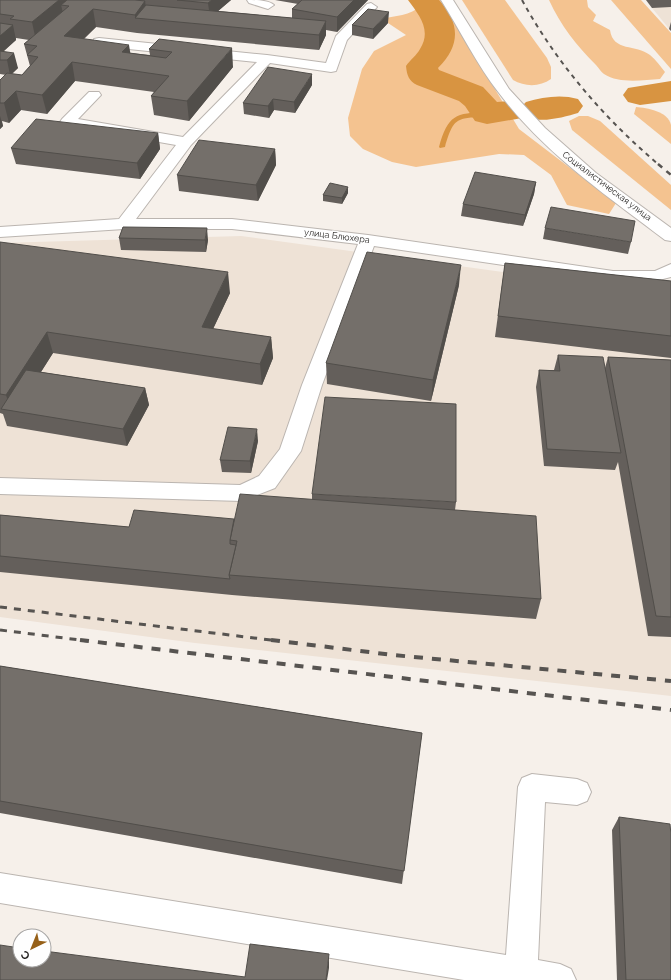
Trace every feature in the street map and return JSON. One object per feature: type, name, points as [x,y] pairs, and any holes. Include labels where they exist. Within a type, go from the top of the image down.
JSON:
[{"type":"street","points":[[253,0],[268,6]]},
{"type":"street","name":"Социалистическая улица","points":[[447,0],[504,91],[540,131],[590,176],[671,236]]},
{"type":"street","points":[[94,41],[267,59],[331,68],[342,39],[371,8]]},
{"type":"street","points":[[124,224],[186,142],[267,59]]},
{"type":"street","points":[[94,95],[67,122],[186,142]]},
{"type":"street","name":"улица Блюхера","points":[[0,232],[124,224],[232,224],[368,240],[614,276],[635,277],[669,272]]},
{"type":"street","points":[[0,486],[242,493],[267,482],[290,451],[312,386],[368,240]]},
{"type":"street","points":[[521,974],[532,787],[577,792]]},
{"type":"street","points":[[0,888],[560,980]]},
{"type":"shaded area","points":[[423,0],[441,0],[519,129],[616,203],[609,214],[567,205],[551,175],[524,155],[499,154],[416,167],[392,162],[363,149],[350,136],[348,118],[362,69],[374,51],[406,35],[388,23],[386,18],[408,14],[417,9]]},
{"type":"shaded area","points":[[462,0],[505,0],[547,58],[551,67],[551,79],[537,85],[522,84],[513,80]]},
{"type":"shaded area","points":[[549,0],[587,0],[588,7],[596,15],[593,21],[610,30],[612,37],[620,45],[650,55],[665,72],[660,79],[639,80],[617,79],[604,74],[570,35]]},
{"type":"shaded area","points":[[611,0],[641,0],[671,33],[671,69]]},
{"type":"shaded area","points":[[646,0],[671,0],[671,31],[652,8]]},
{"type":"shaded area","points":[[636,107],[656,111],[666,116],[671,125],[671,144],[634,114]]},
{"type":"shaded area","points":[[579,116],[588,116],[600,121],[671,185],[671,210],[572,130],[569,121]]},
{"type":"shaded area","points":[[241,236],[671,295],[671,696],[195,643],[0,617],[0,243]]},
{"type":"building","points":[[0,0],[59,0],[32,22],[10,19],[14,16],[0,14]]},
{"type":"building","points":[[67,0],[145,1],[135,15],[93,9],[64,36],[129,45],[122,52],[166,58],[172,52],[149,49],[159,39],[232,48],[187,101],[151,96],[169,76],[72,62],[42,95],[16,91],[4,103],[0,103],[0,80],[7,73],[22,75],[38,57],[27,55],[37,46],[24,44],[69,6],[61,5]]},
{"type":"building","points":[[177,0],[212,0],[208,3]]},
{"type":"building","points":[[302,0],[354,0],[337,17],[292,9]]},
{"type":"building","points":[[146,5],[326,21],[319,35],[135,18]]},
{"type":"building","points":[[368,9],[389,12],[373,29],[352,25]]},
{"type":"building","points":[[0,23],[13,25],[0,36]]},
{"type":"building","points":[[0,51],[14,53],[7,60],[0,60]]},
{"type":"building","points":[[268,67],[312,74],[294,102],[273,99],[268,106],[243,103]]},
{"type":"building","points":[[36,119],[158,133],[137,163],[11,148]]},
{"type":"building","points":[[199,140],[275,149],[256,185],[177,175]]},
{"type":"building","points":[[475,172],[536,182],[525,215],[463,204]]},
{"type":"building","points":[[330,183],[348,187],[342,198],[323,195]]},
{"type":"building","points":[[551,207],[635,221],[631,242],[545,228]]},
{"type":"building","points":[[123,227],[207,228],[205,240],[119,238]]},
{"type":"building","points":[[0,242],[228,272],[202,327],[271,337],[260,364],[47,332],[6,395],[0,394]]},
{"type":"building","points":[[367,252],[461,265],[433,380],[326,363]]},
{"type":"building","points":[[505,263],[671,281],[671,336],[498,316]]},
{"type":"building","points":[[558,355],[603,357],[621,453],[547,449],[539,370],[560,371]]},
{"type":"building","points":[[608,357],[671,360],[671,617],[656,616]]},
{"type":"building","points":[[26,370],[145,388],[123,429],[1,409]]},
{"type":"building","points":[[325,397],[456,404],[456,502],[312,494]]},
{"type":"building","points":[[228,427],[257,429],[250,461],[220,460]]},
{"type":"building","points":[[240,494],[536,516],[541,599],[229,575],[237,541],[230,540]]},
{"type":"building","points":[[134,510],[234,519],[230,544],[236,545],[229,575],[230,579],[0,556],[0,515],[129,527]]},
{"type":"building","points":[[0,666],[422,733],[404,871],[0,801]]},
{"type":"building","points":[[619,817],[670,824],[671,980],[626,980]]},
{"type":"building","points":[[250,944],[329,954],[326,980],[0,980],[0,945],[12,947],[12,968],[52,968],[52,952],[245,977]]},
{"type":"waterway","points":[[423,0],[431,8],[436,17],[440,33],[436,50],[422,66],[423,75],[471,94],[476,98],[487,114],[510,111]]},
{"type":"waterway","points":[[640,95],[671,91]]},
{"type":"waterway","points":[[538,109],[566,106]]},
{"type":"waterway","points":[[442,147],[448,128],[456,119],[461,116],[487,114]]},
{"type":"railway","points":[[522,0],[550,46],[583,89],[619,128],[659,165]]},
{"type":"railway","points":[[658,164],[671,175]]},
{"type":"railway","points":[[0,607],[279,641]]},
{"type":"railway","points":[[0,630],[80,640]]},
{"type":"railway","points":[[80,640],[671,710]]},
{"type":"railway","points":[[80,640],[88,641]]},
{"type":"railway","points":[[271,640],[393,655],[671,681]]}]
